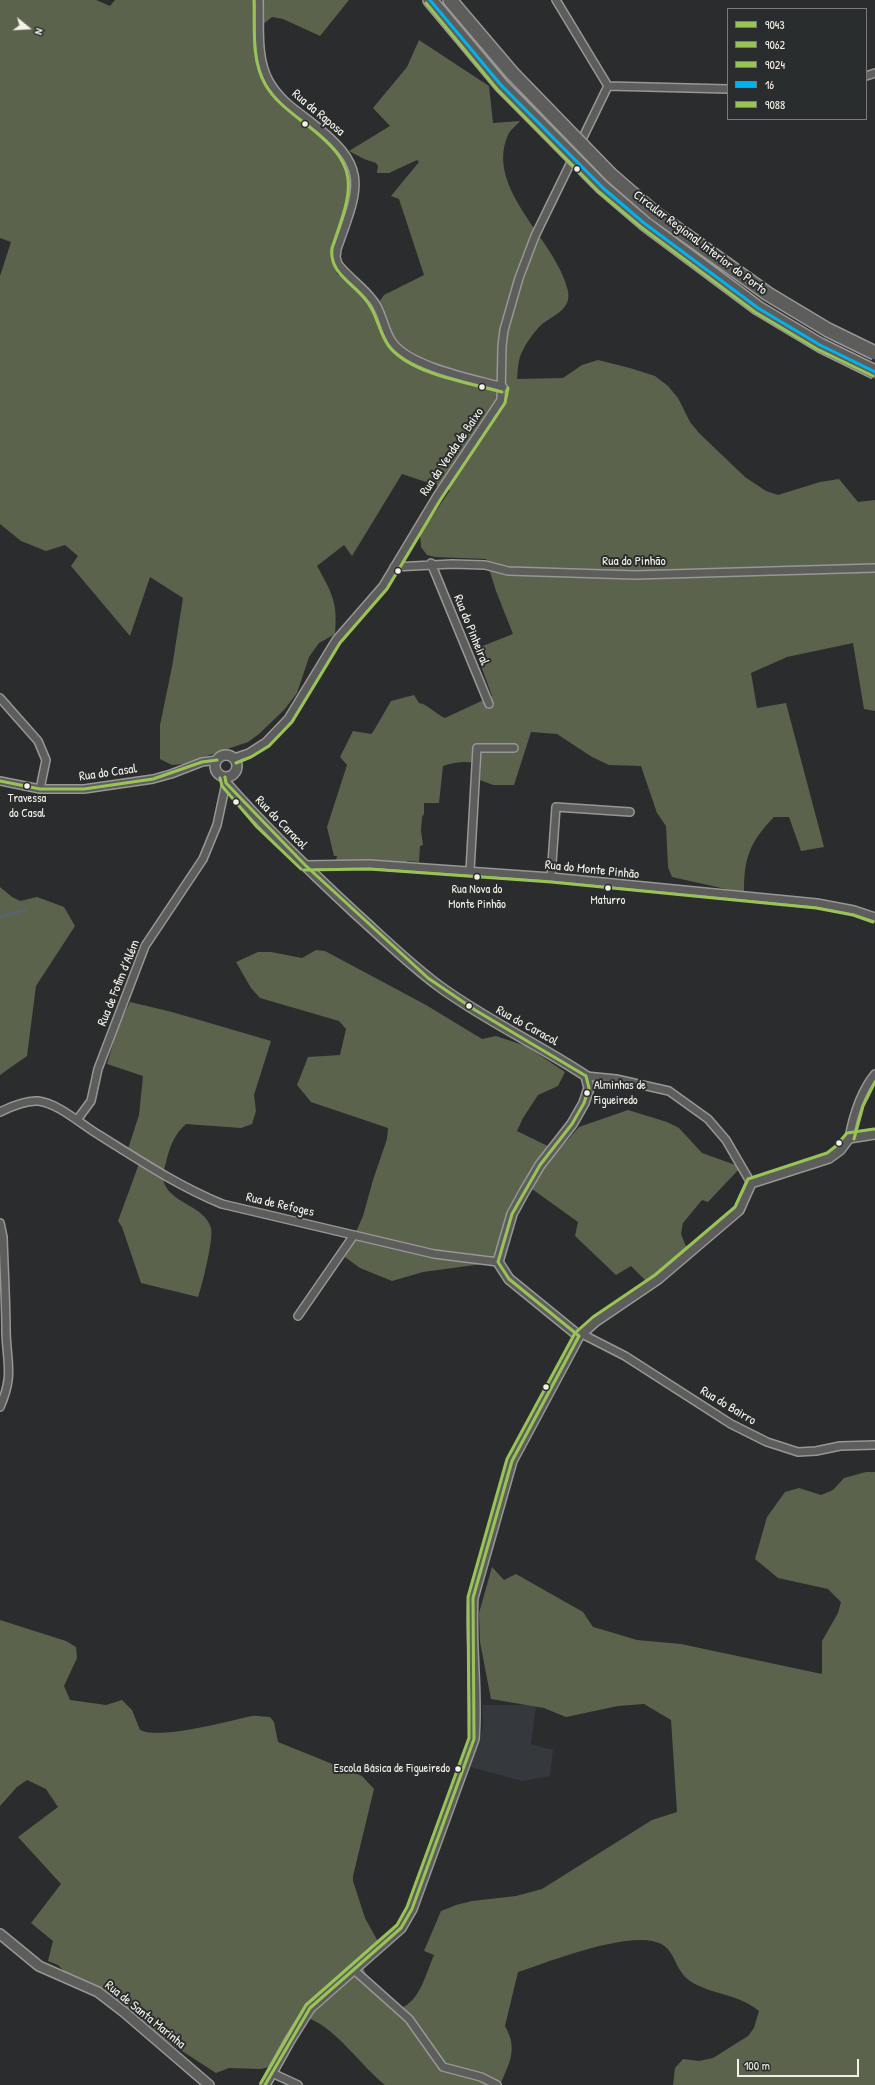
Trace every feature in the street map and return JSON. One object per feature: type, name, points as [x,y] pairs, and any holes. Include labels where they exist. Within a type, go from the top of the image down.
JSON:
[{"type":"highway","name":"Circular Regional Interior do Porto","points":[[430,0],[501,85],[603,188],[644,223],[758,308],[820,345],[875,372]]},
{"type":"highway","name":"Circular Regional Interior do Porto","points":[[450,0],[512,73],[611,175],[656,214],[768,294],[828,330],[875,353]]},
{"type":"street","name":"Rua da Raposa","points":[[259,0],[260,53],[263,68],[269,81],[288,105],[340,147],[352,168],[355,180],[356,195],[337,249],[336,257],[338,264],[373,300],[389,338],[405,354],[422,363],[503,387]]},
{"type":"street","points":[[556,0],[608,86],[727,89]]},
{"type":"street","name":"Rua da Venda de Baixo","points":[[234,758],[249,753],[266,742],[288,719],[336,640],[383,586],[437,496],[501,400],[503,387],[502,346],[504,330],[519,278],[535,236],[608,86]]},
{"type":"street","name":"Rua do Pinhão","points":[[394,567],[431,563],[485,565],[508,571],[635,575],[875,568]]},
{"type":"street","name":"Rua do Pinheiral","points":[[431,563],[489,704]]},
{"type":"street","points":[[0,698],[38,741],[46,760],[40,789]]},
{"type":"street","points":[[470,871],[476,748],[514,748]]},
{"type":"street","points":[[225,755],[234,758],[237,764],[236,771],[226,780],[216,770],[217,760],[225,755]]},
{"type":"street","name":"Rua do Casal","points":[[0,781],[40,789],[84,789],[153,779],[172,774],[202,762],[217,760]]},
{"type":"street","name":"Rua do Caracol","points":[[226,780],[260,823],[397,951],[438,986],[486,1018],[564,1061],[586,1076]]},
{"type":"street","name":"Rua de Fofim d´Além","points":[[77,1120],[91,1101],[98,1069],[145,946],[203,859],[217,825],[226,780]]},
{"type":"street","points":[[551,877],[556,807],[630,812]]},
{"type":"street","name":"Rua do Monte Pinhão","points":[[304,865],[369,864],[551,877],[817,903],[854,910],[875,917]]},
{"type":"street","points":[[265,2085],[310,2008],[353,1969],[377,1951],[401,1928],[412,1909],[474,1739],[476,1719],[472,1621],[473,1598],[512,1461],[580,1335],[596,1321],[658,1279],[739,1210],[751,1183],[829,1158],[840,1150],[849,1138],[861,1100],[870,1079],[875,1074]]},
{"type":"street","points":[[580,1335],[509,1279],[498,1262],[512,1214],[540,1165],[572,1124],[584,1103],[589,1088],[586,1076],[616,1078],[669,1091],[708,1119],[726,1140],[751,1183]]},
{"type":"street","points":[[0,1112],[11,1106],[38,1102],[67,1112],[77,1120]]},
{"type":"street","name":"Rua de Refoges","points":[[77,1120],[138,1160],[194,1192],[222,1204],[434,1254],[498,1262]]},
{"type":"street","points":[[849,1138],[875,1134]]},
{"type":"street","points":[[0,1223],[3,1237],[6,1343],[10,1367],[9,1382],[0,1407]]},
{"type":"street","points":[[298,1316],[354,1235]]},
{"type":"street","name":"Rua do Bairro","points":[[580,1335],[625,1356],[731,1424],[767,1442],[798,1452],[816,1451],[840,1446],[875,1445]]},
{"type":"street","name":"Rua de Santa Marinha","points":[[0,1934],[39,1966],[98,1992],[124,2012],[209,2085]]},
{"type":"street","points":[[353,1969],[409,2020],[443,2067],[481,2077],[497,2085]]},
{"type":"street","points":[[272,2073],[298,2085]]},
{"type":"shaded area","name":"Escola Básica de Figueiredo","points":[[482,1705],[536,1705],[531,1744],[553,1750],[550,1776],[522,1781],[470,1767],[483,1728]]},
{"type":"green space","points":[[0,0],[96,0],[110,6],[115,0],[349,0],[320,36],[283,19],[272,17],[261,26],[260,52],[269,85],[343,147],[357,172],[356,203],[337,245],[337,274],[345,276],[377,305],[384,295],[424,275],[399,199],[391,196],[419,162],[417,160],[389,173],[377,173],[378,166],[376,163],[364,159],[349,151],[390,126],[373,108],[407,67],[419,40],[489,86],[493,123],[520,121],[508,135],[503,155],[506,175],[514,195],[551,253],[561,272],[568,291],[567,304],[539,327],[526,345],[518,365],[517,379],[563,378],[582,365],[598,360],[655,376],[668,386],[678,398],[690,422],[699,433],[745,477],[766,491],[778,495],[820,482],[839,479],[858,502],[875,500],[875,711],[864,709],[853,643],[787,657],[751,673],[757,708],[786,703],[824,847],[801,851],[789,817],[774,817],[759,835],[750,852],[745,870],[744,893],[672,877],[668,867],[666,826],[657,813],[641,766],[609,765],[592,757],[557,734],[531,732],[514,785],[493,785],[480,780],[481,765],[476,763],[462,762],[443,766],[439,803],[424,803],[421,831],[423,845],[420,846],[419,862],[407,861],[406,867],[335,865],[337,856],[334,856],[327,827],[347,765],[340,757],[353,731],[371,734],[391,701],[414,695],[419,703],[425,705],[445,718],[492,696],[475,649],[513,634],[496,591],[486,559],[435,557],[427,555],[421,547],[420,535],[450,490],[402,474],[352,556],[344,545],[317,566],[333,598],[336,614],[335,634],[319,643],[309,657],[297,693],[284,710],[259,734],[248,742],[183,764],[172,765],[160,759],[160,725],[172,667],[183,598],[150,577],[130,636],[71,566],[78,556],[65,545],[46,551],[21,541],[0,524],[0,276],[11,242],[0,238]]},
{"type":"green space","points":[[0,887],[12,897],[20,901],[37,897],[64,907],[75,926],[36,986],[27,1056],[0,1075]]},
{"type":"green space","points":[[316,950],[325,951],[426,1005],[482,1039],[496,1036],[526,1046],[565,1072],[558,1086],[538,1095],[523,1118],[517,1131],[558,1151],[579,1127],[628,1110],[667,1122],[679,1128],[702,1153],[741,1167],[708,1202],[702,1200],[683,1223],[681,1234],[687,1249],[647,1282],[631,1266],[616,1275],[575,1236],[578,1222],[525,1184],[506,1250],[497,1262],[423,1272],[392,1281],[360,1268],[345,1257],[363,1216],[387,1139],[388,1128],[311,1102],[297,1085],[308,1057],[340,1055],[346,1029],[339,1021],[260,998],[251,988],[236,962],[258,952],[271,952],[302,958]]},
{"type":"green space","points":[[130,1002],[172,1012],[271,1041],[254,1095],[256,1111],[252,1124],[241,1128],[186,1124],[174,1140],[167,1158],[163,1177],[166,1187],[172,1194],[201,1214],[207,1220],[211,1228],[211,1241],[205,1273],[198,1297],[141,1283],[122,1227],[118,1221],[140,1161],[127,1152],[139,1115],[143,1076],[107,1064],[118,1027]]},
{"type":"green space","points":[[866,1472],[875,1472],[875,2085],[673,2085],[675,2068],[683,2059],[699,2061],[713,2058],[748,2036],[754,2028],[759,2011],[743,2001],[703,1988],[688,1980],[680,1970],[668,1949],[663,1945],[650,1941],[633,1940],[613,1943],[570,1954],[518,1972],[505,2026],[511,2042],[511,2056],[500,2085],[385,2085],[328,2030],[308,2018],[272,2066],[261,2069],[229,2068],[216,2073],[162,2038],[93,1986],[65,1972],[58,1965],[48,1961],[53,1941],[31,1923],[61,1884],[18,1837],[58,1807],[46,1789],[27,1780],[17,1787],[0,1806],[0,1620],[66,1641],[76,1647],[77,1658],[64,1686],[70,1700],[106,1705],[122,1700],[132,1710],[140,1730],[150,1732],[163,1733],[195,1729],[254,1716],[270,1717],[274,1722],[278,1742],[362,1776],[374,1789],[353,1881],[365,1918],[381,1947],[363,1967],[368,1980],[384,1991],[401,2008],[413,1999],[422,1986],[434,1955],[424,1951],[441,1911],[472,1901],[516,1896],[542,1889],[652,1820],[677,1812],[671,1720],[644,1704],[618,1706],[566,1717],[544,1708],[491,1699],[480,1642],[479,1613],[492,1567],[504,1580],[516,1574],[583,1612],[593,1627],[637,1640],[681,1644],[822,1674],[822,1641],[838,1613],[841,1602],[828,1589],[778,1578],[755,1559],[767,1517],[785,1492],[799,1488],[821,1495],[833,1490],[844,1478]]},
{"type":"waterway","points":[[0,917],[25,910]]},
{"type":"transit line","name":"9062","points":[[254,0],[256,54],[265,84],[282,105],[322,137],[336,151],[344,165],[348,178],[348,192],[345,208],[332,248],[332,256],[337,270],[369,304],[388,345],[398,355],[410,363],[440,376],[502,392]]},
{"type":"transit line","name":"16","points":[[430,0],[501,85],[603,188],[644,223],[758,308],[820,345],[875,372]]},
{"type":"transit line","name":"9088","points":[[426,3],[497,89],[599,192],[641,227],[755,312],[817,349],[873,376]]},
{"type":"transit line","name":"9062","points":[[236,763],[251,757],[269,746],[292,722],[340,643],[387,589],[441,499],[505,403],[508,388]]},
{"type":"transit line","name":"9043","points":[[0,781],[40,789],[84,789],[153,779],[202,762],[217,760]]},
{"type":"transit line","name":"9043","points":[[225,777],[226,783],[305,865],[428,978],[475,1010],[586,1076],[589,1088],[584,1103],[572,1124],[540,1165],[512,1214],[498,1262],[509,1279],[579,1336]]},
{"type":"transit line","name":"9062","points":[[220,778],[222,786],[257,827],[301,869]]},
{"type":"transit line","name":"9062","points":[[304,870],[369,869],[551,882],[816,908],[853,915],[873,922]]},
{"type":"transit line","name":"9062","points":[[854,1139],[863,1106],[875,1082]]},
{"type":"transit line","name":"9024","points":[[261,2083],[306,2005],[397,1925],[407,1907],[469,1738],[468,1597],[507,1459],[575,1333],[593,1317],[655,1275],[735,1207],[748,1179],[827,1153],[836,1146],[847,1133],[874,1129]]},
{"type":"transit line","name":"9043","points":[[265,2085],[310,2008],[401,1928],[412,1909],[474,1739],[473,1598],[512,1461],[579,1336]]},
{"type":"place","name":"Travessa do Casal","points":[[27,786]]},
{"type":"place","name":"Rua Nova do Monte Pinhão","points":[[477,877]]},
{"type":"place","name":"Maturro","points":[[608,888]]},
{"type":"place","name":"Alminhas de Figueiredo","points":[[587,1093]]},
{"type":"place","name":"Escola Básica de Figueiredo","points":[[458,1769]]}]
